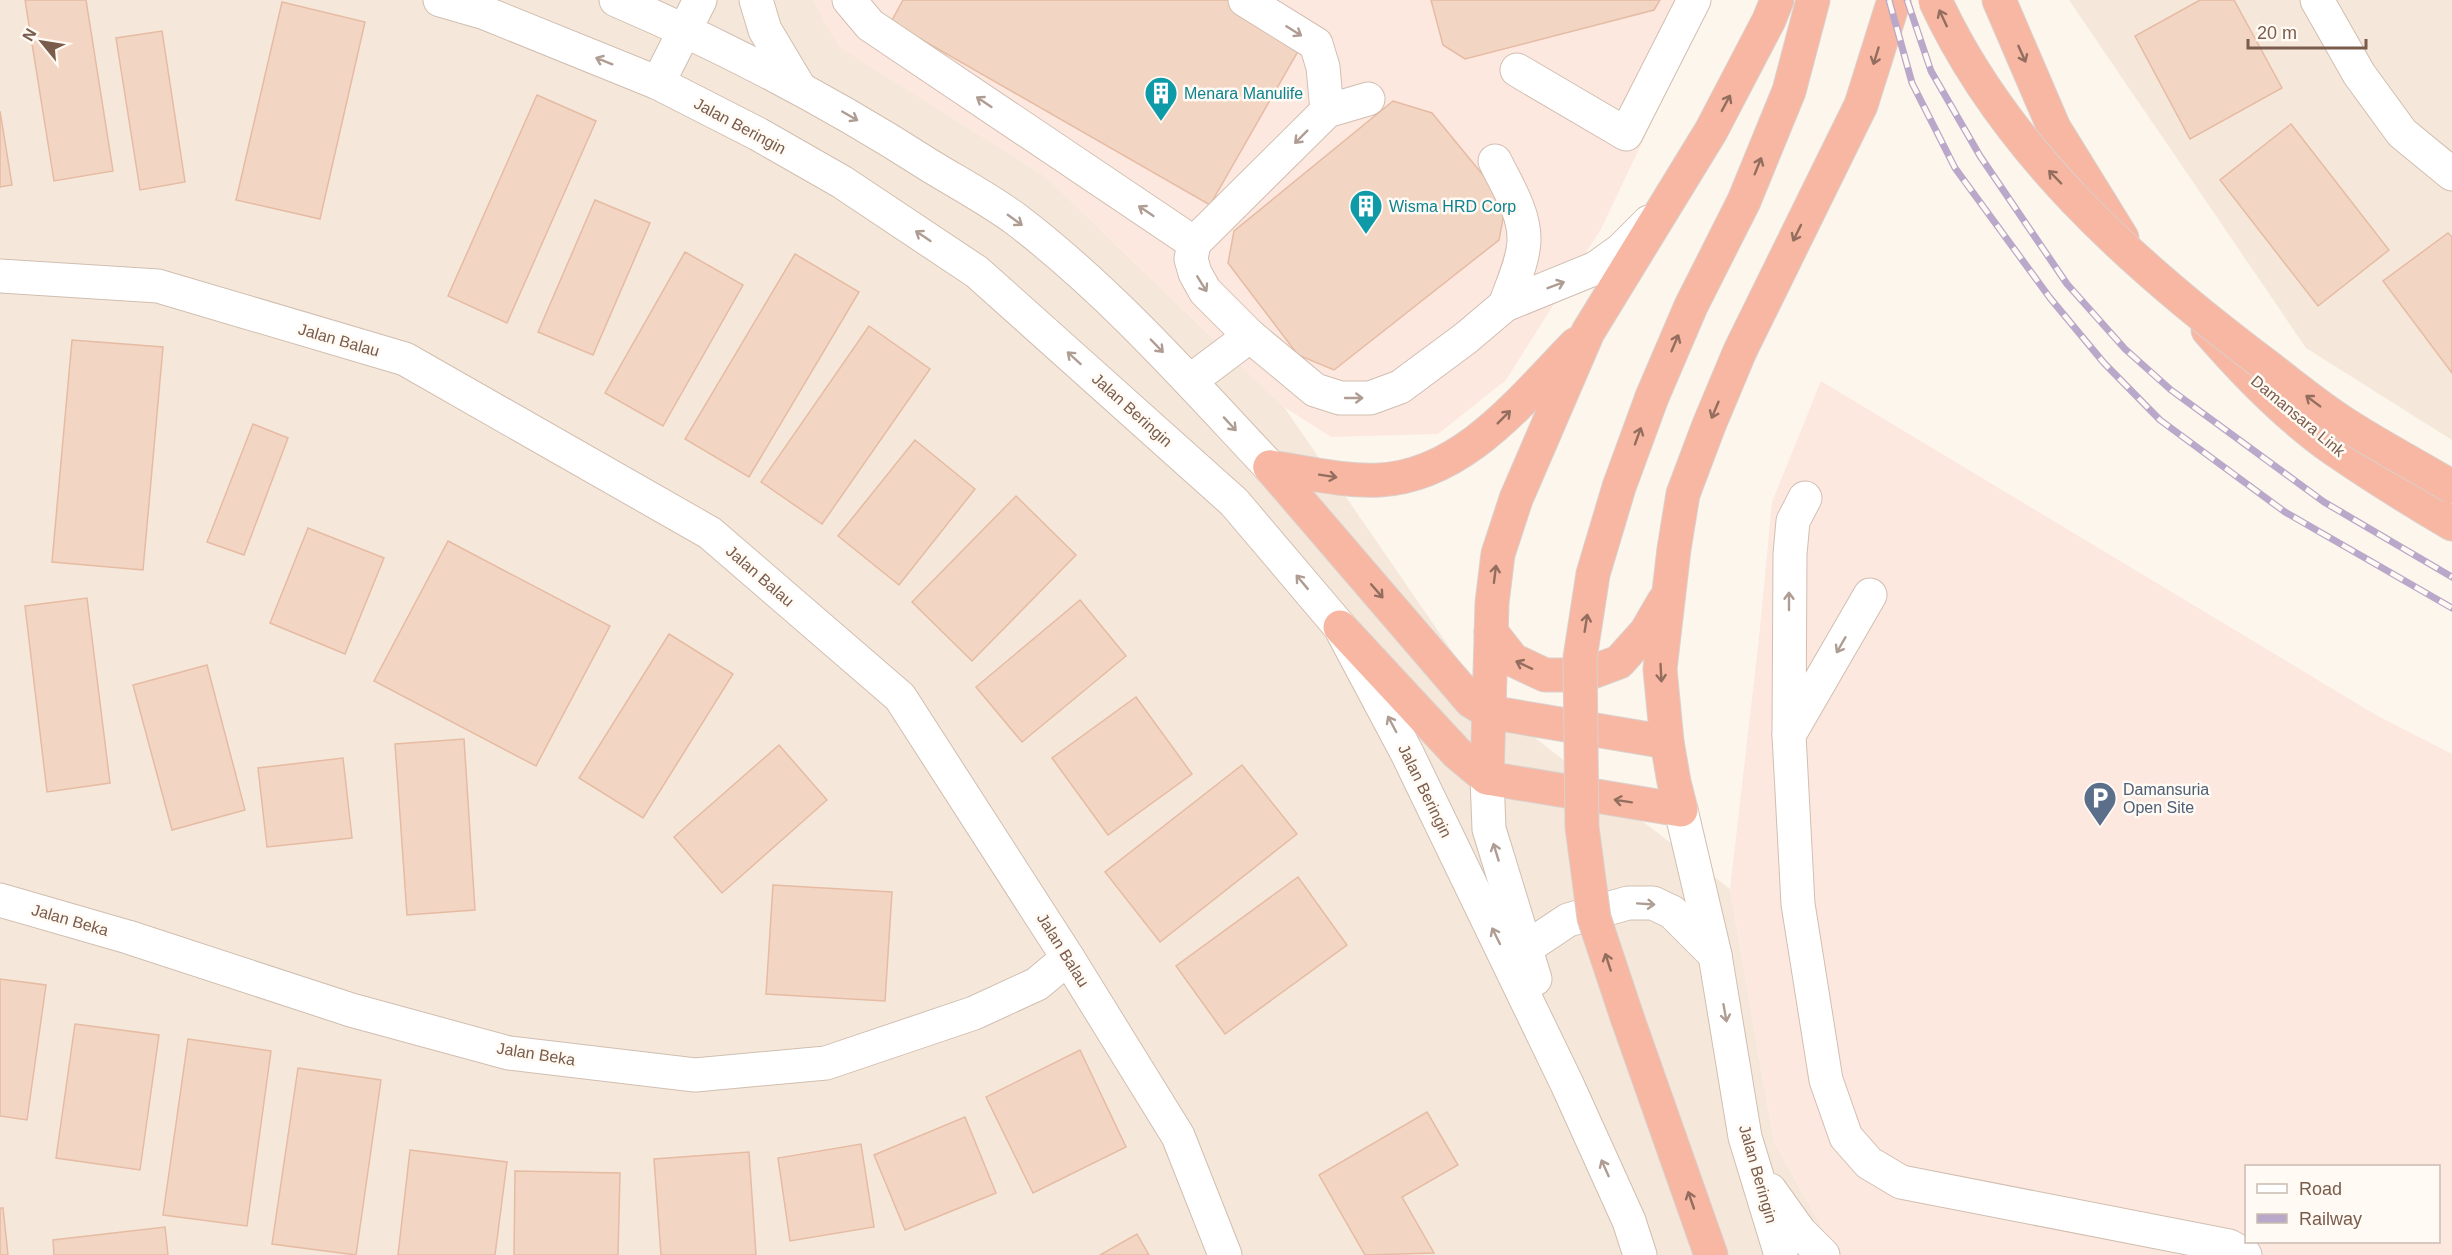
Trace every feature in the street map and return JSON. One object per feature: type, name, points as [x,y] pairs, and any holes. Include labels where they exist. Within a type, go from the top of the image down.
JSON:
[{"type":"highway","points":[[1487,778],[1491,632],[1498,554],[1516,499],[1588,332],[1711,131],[1778,0]]},
{"type":"highway","points":[[1711,1255],[1594,918],[1582,827],[1580,658],[1593,574],[1619,487],[1652,397],[1691,306],[1744,201],[1789,91],[1813,0]]},
{"type":"highway","points":[[1340,627],[1457,753],[1487,778],[1681,810],[1667,742],[1660,669],[1668,594],[1683,494],[1740,351],[1861,105],[1894,0]]},
{"type":"highway","name":"Damansara Link","points":[[1935,0],[1951,34],[1986,93],[2040,161],[2111,236],[2336,434],[2452,524]]},
{"type":"highway","name":"Damansara Link","points":[[1999,0],[2054,128],[2121,237],[2236,363],[2274,399],[2336,434],[2452,486]]},
{"type":"highway","points":[[1270,467],[1347,479],[1381,480],[1436,467],[1491,430],[1588,332]]},
{"type":"highway","points":[[2336,434],[2452,544]]},
{"type":"highway","points":[[1270,467],[1471,700],[1489,712],[1667,742]]},
{"type":"highway","points":[[1491,632],[1513,660],[1545,675],[1584,675],[1619,662],[1646,632],[1668,594]]},
{"type":"street","name":"Jalan Beringin","points":[[441,0],[485,14],[658,83],[758,134],[842,182],[976,272],[1234,502],[1340,627],[1407,753],[1567,1084],[1629,1221],[1640,1255]]},
{"type":"street","points":[[616,0],[685,29],[799,87],[874,129],[1016,220],[1124,312],[1270,467]]},
{"type":"street","points":[[658,83],[700,0]]},
{"type":"street","points":[[756,0],[765,30],[799,87]]},
{"type":"street","points":[[1245,0],[1316,44],[1323,67],[1327,111]]},
{"type":"street","points":[[1517,70],[1626,134],[1694,0]]},
{"type":"street","points":[[2317,0],[2359,74],[2402,132],[2452,174]]},
{"type":"street","points":[[861,5],[870,25],[1194,243]]},
{"type":"street","points":[[1368,99],[1327,111],[1194,243],[1191,259],[1195,273],[1205,291],[1250,336],[1315,390],[1340,398],[1370,398],[1400,387],[1466,338],[1504,304],[1596,268],[1621,250],[1664,207]]},
{"type":"street","points":[[1496,161],[1520,215],[1524,241],[1518,267],[1504,304]]},
{"type":"street","name":"Jalan Balau","points":[[0,276],[158,286],[405,359],[710,533],[900,697],[1068,958],[1178,1136],[1225,1255]]},
{"type":"street","points":[[1190,381],[1250,336]]},
{"type":"street","points":[[2336,434],[2452,508]]},
{"type":"street","points":[[1805,498],[1793,521],[1790,554],[1789,735],[1798,904],[1826,1080],[1846,1137],[1869,1163],[1901,1182],[2229,1246],[2245,1255]]},
{"type":"street","points":[[1789,735],[1870,595]]},
{"type":"street","name":"Jalan Beringin","points":[[1487,778],[1489,829],[1567,1084]]},
{"type":"street","name":"Jalan Beringin","points":[[1681,810],[1715,955],[1745,1137],[1781,1255]]},
{"type":"street","name":"Jalan Beka","points":[[0,900],[128,937],[351,1010],[510,1053],[695,1075],[826,1063],[974,1014],[1037,984],[1068,958]]},
{"type":"street","points":[[1526,948],[1569,920],[1628,903],[1653,903],[1672,912],[1715,955]]},
{"type":"street","points":[[1745,1137],[1765,1185],[1800,1232],[1822,1255]]},
{"type":"street","points":[[1617,1255],[1623,1244],[1629,1221]]},
{"type":"shaded area","points":[[0,0],[813,0],[840,47],[1045,176],[1284,407],[1485,699],[1730,889],[1774,1142],[1838,1255],[0,1255]]},
{"type":"shaded area","points":[[813,0],[1710,0],[1601,229],[1506,380],[1438,434],[1331,437],[1284,407],[1045,176],[839,47]]},
{"type":"shaded area","points":[[2069,0],[2452,0],[2452,440],[2306,348]]},
{"type":"shaded area","name":"Damansuria Open Site","points":[[1821,381],[2376,715],[2452,754],[2452,1255],[1838,1255],[1774,1142],[1730,889],[1772,502]]},
{"type":"building","points":[[25,0],[86,0],[113,171],[54,181]]},
{"type":"building","name":"Menara Manulife","points":[[903,0],[1237,0],[1305,39],[1210,205],[891,22]]},
{"type":"building","points":[[1431,0],[1660,0],[1654,10],[1465,59],[1443,45]]},
{"type":"building","points":[[2200,0],[2234,0],[2282,88],[2190,139],[2135,36]]},
{"type":"building","points":[[282,2],[365,22],[320,219],[236,200]]},
{"type":"building","points":[[162,31],[185,182],[140,190],[116,38]]},
{"type":"building","points":[[537,95],[596,121],[507,323],[448,296]]},
{"type":"building","name":"Wisma HRD Corp","points":[[1393,101],[1432,113],[1506,203],[1499,240],[1334,370],[1298,355],[1228,263],[1234,231]]},
{"type":"building","points":[[0,111],[12,185],[0,187]]},
{"type":"building","points":[[2291,124],[2389,250],[2318,306],[2220,180]]},
{"type":"building","points":[[595,200],[650,223],[593,355],[538,332]]},
{"type":"building","points":[[2448,233],[2452,237],[2452,373],[2383,281]]},
{"type":"building","points":[[685,252],[743,285],[663,426],[605,393]]},
{"type":"building","points":[[795,254],[859,292],[749,477],[685,439]]},
{"type":"building","points":[[869,326],[930,369],[822,524],[761,482]]},
{"type":"building","points":[[72,340],[163,347],[143,570],[52,562]]},
{"type":"building","points":[[253,424],[288,438],[244,555],[207,542]]},
{"type":"building","points":[[915,440],[975,489],[899,585],[838,536]]},
{"type":"building","points":[[1016,496],[1076,555],[972,661],[912,602]]},
{"type":"building","points":[[308,528],[384,558],[345,654],[270,623]]},
{"type":"building","points":[[448,541],[610,626],[536,766],[374,681]]},
{"type":"building","points":[[87,598],[110,783],[47,792],[25,606]]},
{"type":"building","points":[[1080,600],[1126,656],[1022,742],[976,687]]},
{"type":"building","points":[[669,634],[733,674],[643,818],[579,778]]},
{"type":"building","points":[[207,665],[245,810],[172,830],[133,685]]},
{"type":"building","points":[[1136,697],[1192,774],[1108,835],[1052,758]]},
{"type":"building","points":[[464,739],[475,910],[407,915],[395,744]]},
{"type":"building","points":[[779,745],[827,800],[722,893],[674,837]]},
{"type":"building","points":[[343,758],[352,838],[267,847],[258,768]]},
{"type":"building","points":[[1242,765],[1297,834],[1160,942],[1105,872]]},
{"type":"building","points":[[1298,877],[1347,945],[1225,1034],[1176,966]]},
{"type":"building","points":[[773,885],[892,892],[885,1001],[766,994]]},
{"type":"building","points":[[0,979],[46,985],[27,1120],[0,1116]]},
{"type":"building","points":[[75,1024],[159,1035],[140,1170],[56,1158]]},
{"type":"building","points":[[188,1039],[271,1051],[247,1226],[163,1215]]},
{"type":"building","points":[[1080,1050],[1126,1147],[1033,1193],[986,1097]]},
{"type":"building","points":[[298,1068],[381,1080],[356,1255],[272,1244]]},
{"type":"building","points":[[1427,1112],[1458,1165],[1402,1197],[1434,1253],[1365,1255],[1319,1175]]},
{"type":"building","points":[[965,1117],[996,1193],[905,1230],[874,1155]]},
{"type":"building","points":[[861,1144],[874,1227],[790,1241],[778,1158]]},
{"type":"building","points":[[410,1150],[507,1162],[495,1255],[398,1255]]},
{"type":"building","points":[[749,1152],[756,1255],[661,1255],[654,1159]]},
{"type":"building","points":[[515,1171],[620,1173],[618,1255],[514,1255]]},
{"type":"building","points":[[0,1208],[3,1208],[8,1255],[0,1255]]},
{"type":"building","points":[[165,1227],[168,1255],[54,1255],[53,1240]]},
{"type":"building","points":[[1137,1234],[1149,1255],[1100,1255]]},
{"type":"railway","points":[[1889,0],[1912,83],[1955,168],[2050,298],[2104,363],[2160,420],[2285,512],[2452,608]]},
{"type":"railway","points":[[1907,0],[1931,71],[1980,156],[2067,284],[2125,349],[2171,390],[2324,502],[2452,577]]},
{"type":"place","name":"Menara Manulife","points":[[1161,122]]},
{"type":"place","name":"Wisma HRD Corp","points":[[1366,235]]},
{"type":"place","name":"Damansuria Open Site","points":[[2100,827]]}]
